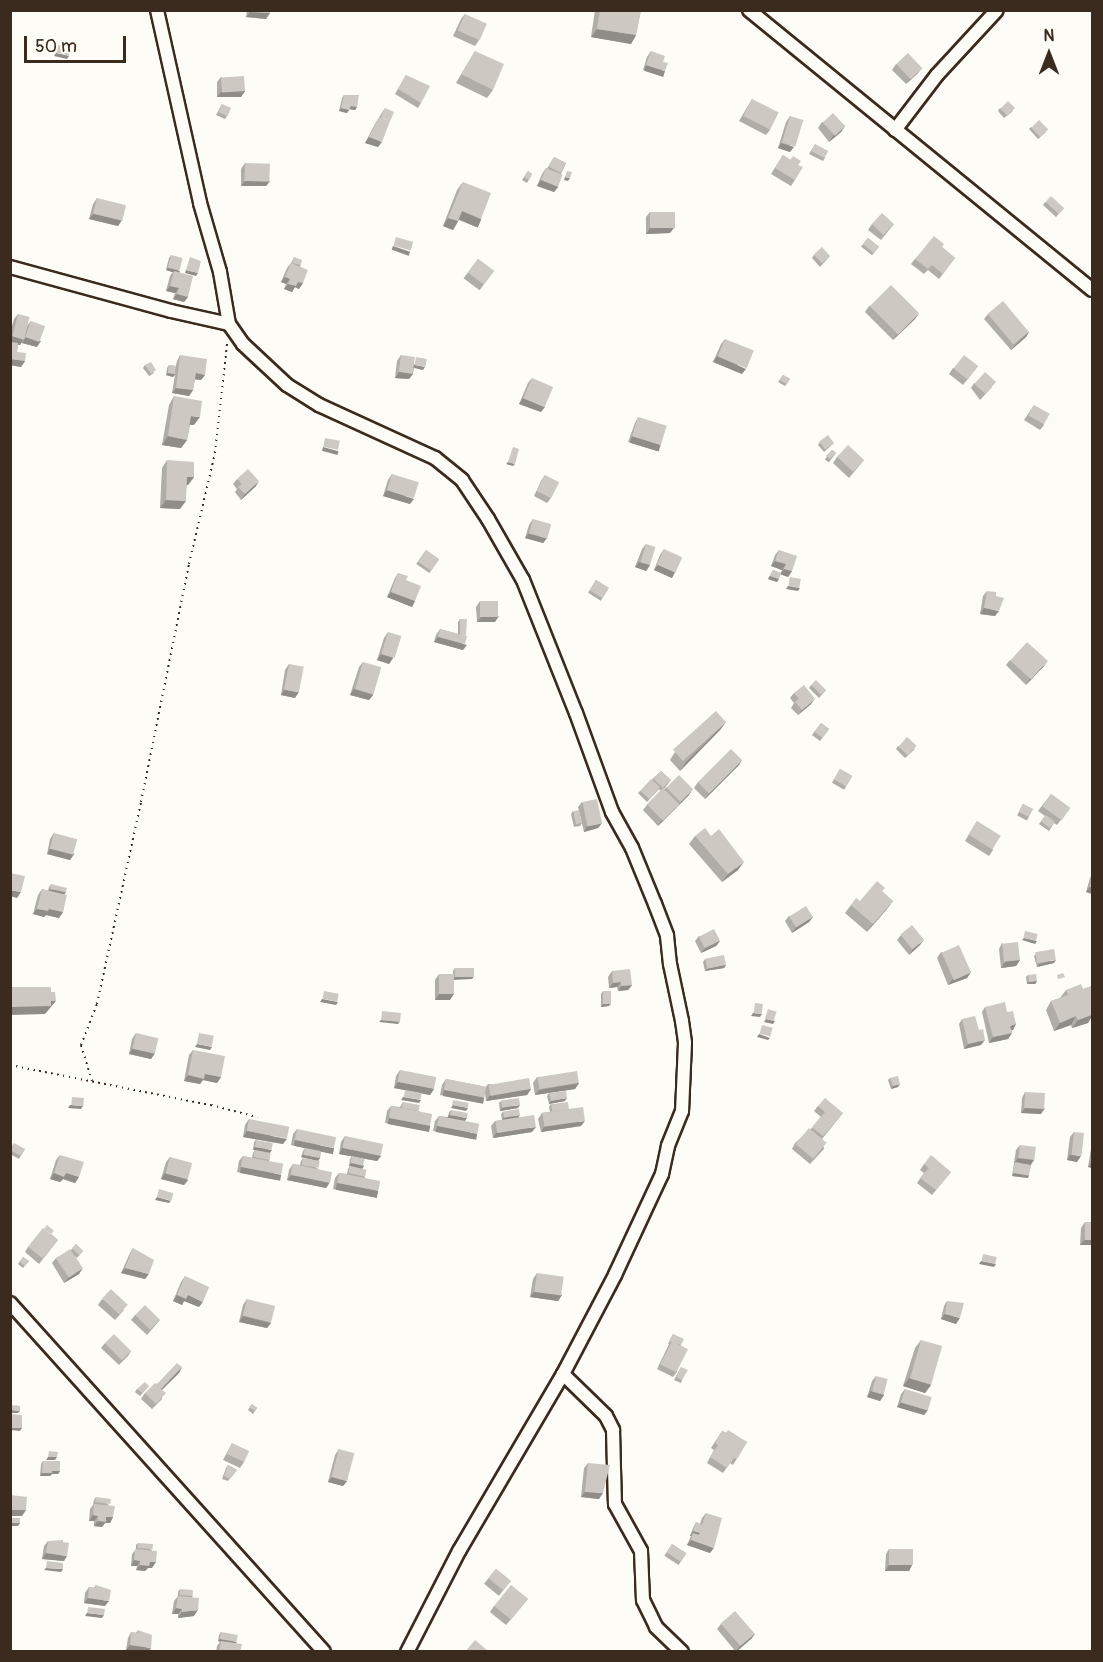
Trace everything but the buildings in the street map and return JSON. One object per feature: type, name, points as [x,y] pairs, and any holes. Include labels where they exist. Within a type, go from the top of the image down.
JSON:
[{"type":"street","points":[[157,10],[200,203],[220,272],[229,324],[243,344],[287,385],[319,405],[435,458],[462,480],[523,580],[576,713],[612,813],[632,848],[667,936],[685,1043],[682,1111],[668,1146],[662,1174],[615,1275],[563,1374],[459,1551],[407,1652]]},
{"type":"street","points":[[749,10],[1092,290]]},
{"type":"street","points":[[895,130],[937,75],[997,10]]},
{"type":"street","points":[[10,267],[171,311],[229,324]]},
{"type":"street","points":[[10,1303],[324,1652]]},
{"type":"street","points":[[563,1374],[606,1416],[613,1430],[615,1504],[640,1551],[644,1600],[656,1627],[682,1652]]},
{"type":"path","points":[[92,1081],[81,1045],[99,993],[141,802],[189,564],[215,453],[229,324]]},
{"type":"path","points":[[10,1065],[211,1105],[257,1117]]}]
